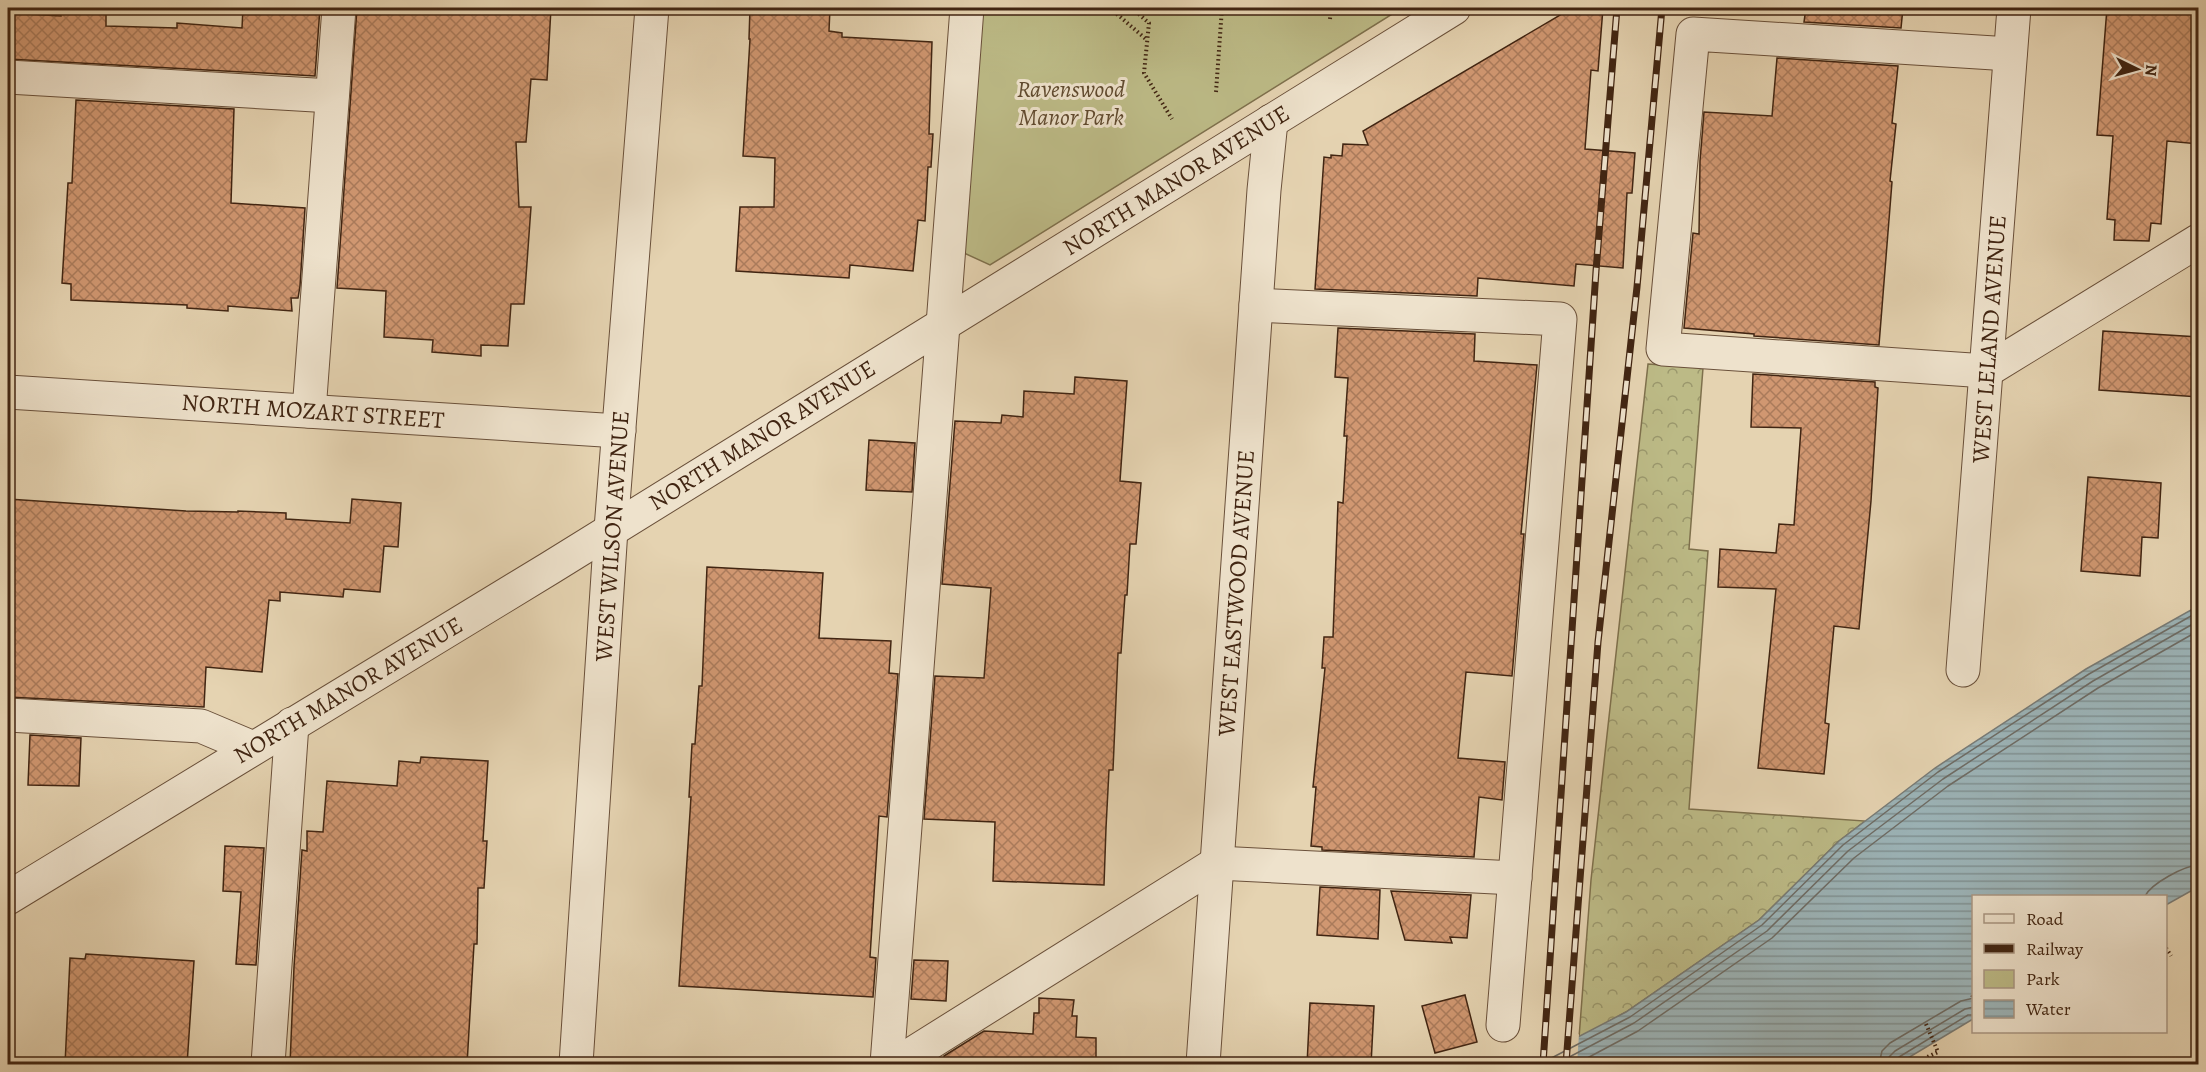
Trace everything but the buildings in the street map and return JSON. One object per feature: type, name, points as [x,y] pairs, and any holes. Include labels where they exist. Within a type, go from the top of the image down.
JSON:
[{"type":"street","points":[[309,411],[339,8]]},
{"type":"street","name":"WEST WILSON AVENUE","points":[[576,1065],[619,430],[652,8]]},
{"type":"street","points":[[887,1065],[967,8]]},
{"type":"street","name":"NORTH MANOR AVENUE","points":[[8,898],[612,529],[1454,8]]},
{"type":"street","name":"WEST LELAND AVENUE","points":[[1964,670],[2014,8]]},
{"type":"street","points":[[2010,54],[1693,34],[1663,349],[1986,371],[2199,241]]},
{"type":"street","points":[[8,77],[332,96]]},
{"type":"street","name":"WEST EASTWOOD AVENUE","points":[[1203,1065],[1271,122]]},
{"type":"street","points":[[1256,305],[1560,319],[1503,1025]]},
{"type":"street","name":"NORTH MOZART STREET","points":[[8,392],[619,430]]},
{"type":"street","points":[[8,715],[201,726],[253,748]]},
{"type":"street","points":[[268,1065],[292,724]]},
{"type":"street","points":[[896,1065],[1217,863],[1515,878]]},
{"type":"path","points":[[1110,8],[1147,40]]},
{"type":"path","points":[[1132,8],[1149,23],[1144,73],[1172,119]]},
{"type":"path","points":[[1216,92],[1222,8]]},
{"type":"path","points":[[1330,19],[1331,8]]},
{"type":"path","points":[[2167,950],[2171,956]]},
{"type":"path","points":[[1926,1024],[1938,1052],[1925,1059],[1929,1065]]},
{"type":"green space","name":"Ravenswood Manor Park","points":[[983,8],[1402,8],[990,265],[964,253]]},
{"type":"green space","points":[[1648,364],[1703,368],[1689,549],[1708,551],[1689,809],[1865,821],[1839,841],[1759,920],[1626,1012],[1579,1038],[1591,880]]},
{"type":"water","points":[[2198,606],[2198,887],[2167,904],[2167,895],[1972,895],[1972,1020],[1898,1064],[1526,1064],[1626,1012],[1759,920],[1839,841],[1935,768],[2086,669]]},
{"type":"pier","points":[[1579,1034],[1577,1064],[1528,1064],[1529,1060]]},
{"type":"railway","points":[[1543,1064],[1596,271],[1617,8]]},
{"type":"railway","points":[[1566,1064],[1598,642],[1637,287],[1662,8]]}]
